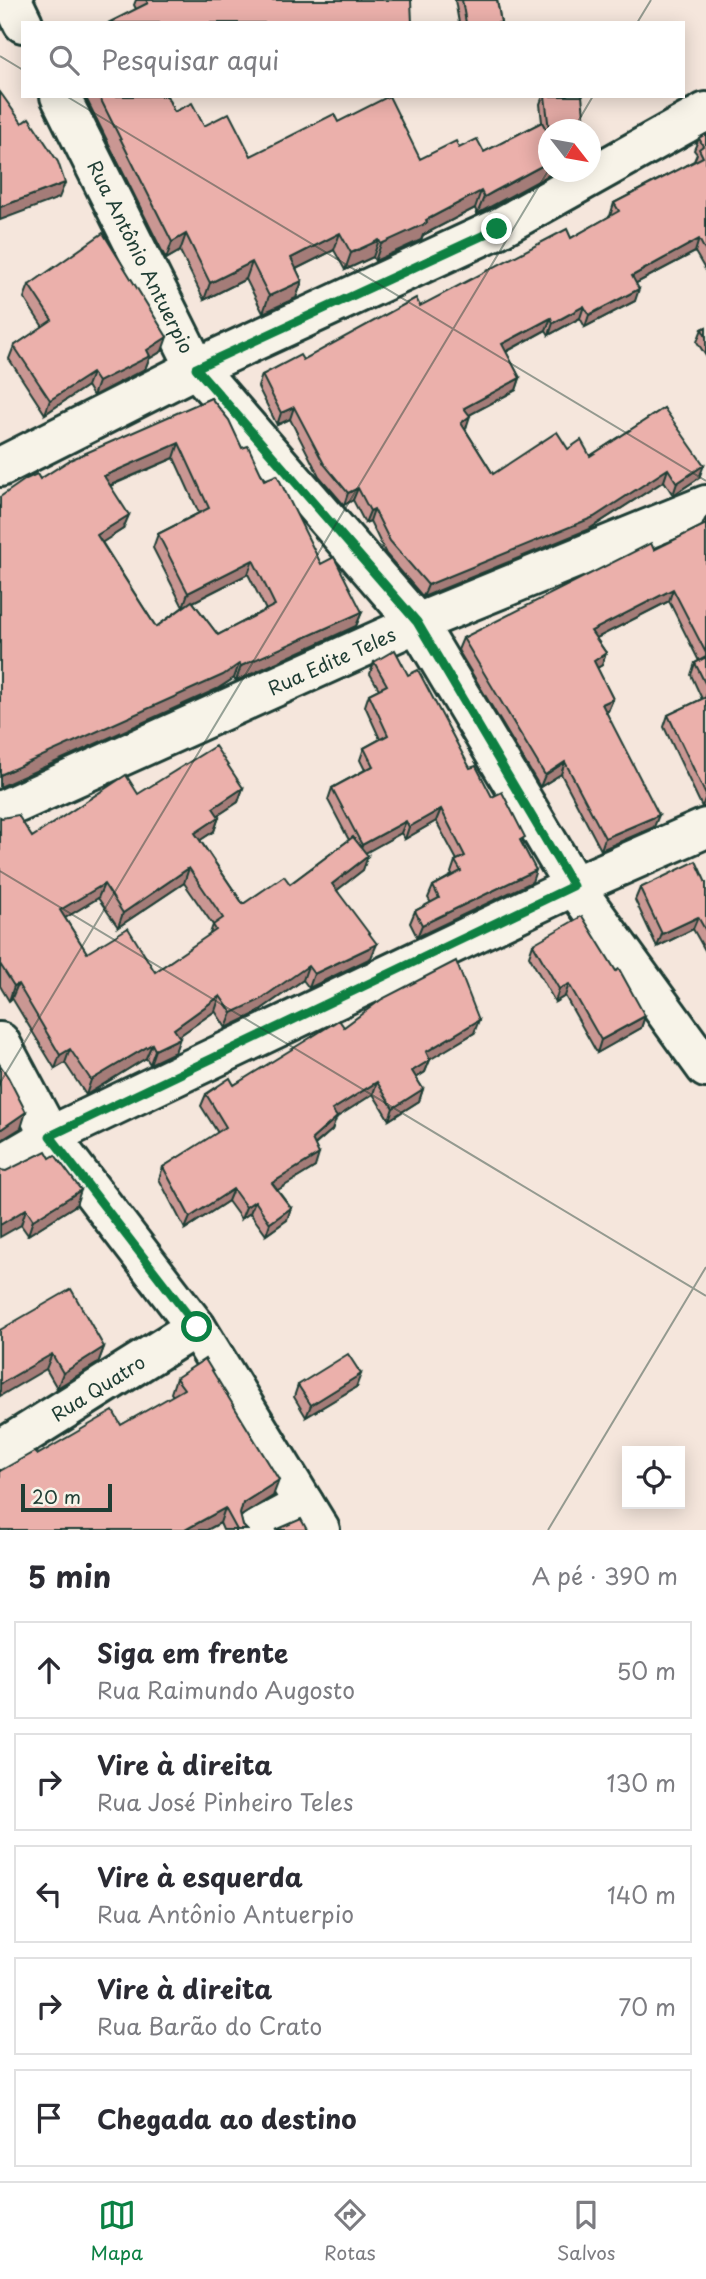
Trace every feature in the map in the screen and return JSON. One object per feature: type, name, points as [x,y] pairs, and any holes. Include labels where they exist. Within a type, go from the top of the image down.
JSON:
[{"type":"street","points":[[12,0],[22,21]]},
{"type":"street","name":"Rua Antônio Antuerpio","points":[[61,98],[196,368],[417,622],[573,886],[706,1068]]},
{"type":"street","points":[[0,467],[196,368],[497,229],[706,111]]},
{"type":"street","name":"Rua Edite Teles","points":[[0,811],[417,622],[706,505]]},
{"type":"street","points":[[0,1165],[50,1136],[573,886],[706,828]]},
{"type":"street","points":[[0,1042],[50,1136],[197,1327],[312,1517],[256,1530]]},
{"type":"street","name":"Rua Quatro","points":[[0,1450],[197,1327]]},
{"type":"building","points":[[146,0],[411,0],[412,21],[112,21],[148,3]]},
{"type":"building","points":[[462,0],[497,0],[501,21],[466,21]]},
{"type":"building","points":[[0,92],[22,123],[29,118],[58,162],[65,183],[0,207]]},
{"type":"building","points":[[100,98],[168,98],[174,112],[192,103],[204,126],[229,113],[251,156],[334,114],[338,122],[385,98],[390,98],[420,159],[456,141],[459,148],[477,139],[484,152],[538,124],[538,168],[484,197],[481,191],[426,220],[427,223],[381,244],[379,240],[351,253],[340,233],[291,258],[302,281],[269,296],[252,262],[210,283],[186,234],[172,242]]},
{"type":"building","points":[[545,98],[582,98],[584,119],[548,119]]},
{"type":"building","points":[[706,134],[706,252],[699,239],[632,276],[639,289],[589,315],[584,306],[553,323],[551,318],[502,344],[520,378],[464,408],[470,416],[461,423],[493,474],[557,432],[568,449],[581,440],[590,456],[664,408],[704,465],[677,483],[668,469],[594,517],[428,585],[390,541],[374,509],[370,511],[358,488],[348,493],[324,464],[294,407],[281,413],[262,375],[300,355],[303,360],[416,298],[420,306],[567,229],[571,238],[619,211],[614,203],[703,157],[699,149],[703,146],[699,138]]},
{"type":"building","points":[[103,233],[167,337],[147,350],[150,356],[98,382],[92,373],[50,400],[14,346],[52,320],[29,285]]},
{"type":"building","points":[[211,398],[229,420],[242,448],[248,446],[264,480],[277,475],[321,564],[334,557],[362,612],[241,666],[239,664],[223,675],[0,775],[0,497],[26,479],[37,474],[40,479],[70,460]],"holes":[[[179,443],[209,508],[158,534],[188,593],[253,560],[275,605],[218,635],[192,601],[156,627],[97,535],[129,515],[104,476]]]},
{"type":"building","points":[[706,524],[706,653],[673,589],[591,631],[606,653],[594,661],[613,699],[602,704],[659,815],[605,838],[565,762],[545,775],[463,638],[651,543],[654,550]]},
{"type":"building","points":[[395,650],[408,675],[418,670],[470,768],[476,766],[492,797],[502,792],[525,837],[520,840],[536,870],[422,925],[415,911],[439,898],[433,886],[461,871],[455,861],[465,856],[441,809],[409,827],[406,821],[362,845],[332,788],[373,766],[364,748],[388,735],[369,694],[387,685],[374,662]]},
{"type":"building","points":[[706,657],[706,685],[695,663]]},
{"type":"building","points":[[706,697],[706,795],[668,715]]},
{"type":"building","points":[[215,746],[243,788],[213,808],[219,817],[195,833],[243,904],[284,876],[290,884],[353,837],[368,856],[332,884],[377,944],[314,974],[308,966],[258,1001],[232,1013],[220,996],[174,1029],[180,1038],[155,1050],[152,1044],[91,1080],[70,1049],[60,1055],[18,984],[14,986],[0,964],[0,817],[18,815],[32,837],[126,775],[138,794]],"holes":[[[189,868],[223,918],[213,925],[216,930],[155,972],[128,928],[87,953],[60,910],[104,884],[123,913]]]},
{"type":"building","points":[[696,861],[706,883],[706,931],[698,917],[662,934],[640,888]]},
{"type":"building","points":[[582,916],[616,971],[619,969],[645,1016],[601,1040],[569,984],[559,989],[533,944]]},
{"type":"building","points":[[456,961],[479,1020],[426,1052],[430,1060],[412,1071],[423,1089],[393,1108],[377,1082],[332,1110],[337,1117],[312,1139],[319,1154],[272,1183],[291,1208],[270,1223],[255,1201],[246,1207],[233,1189],[190,1217],[163,1167],[226,1127],[206,1094],[230,1078],[234,1085],[339,1020],[344,1027],[382,999]]},
{"type":"building","points":[[0,1065],[26,1112],[0,1130]]},
{"type":"building","points":[[46,1151],[50,1158],[55,1155],[81,1190],[33,1220],[26,1209],[0,1225],[0,1170],[6,1171]]},
{"type":"building","points":[[71,1289],[104,1347],[63,1373],[52,1354],[0,1384],[0,1330]]},
{"type":"building","points":[[348,1354],[361,1374],[311,1405],[298,1385]]},
{"type":"building","points":[[205,1359],[279,1480],[243,1503],[240,1514],[247,1530],[237,1530],[225,1508],[185,1530],[0,1530],[0,1471],[34,1452],[37,1455],[113,1411],[121,1425],[184,1389],[176,1378]]},
{"type":"building","points":[[301,1519],[307,1530],[276,1530]]},
{"type":"route","points":[[197,1327],[50,1136],[573,886],[417,622],[196,368],[497,229]]}]
